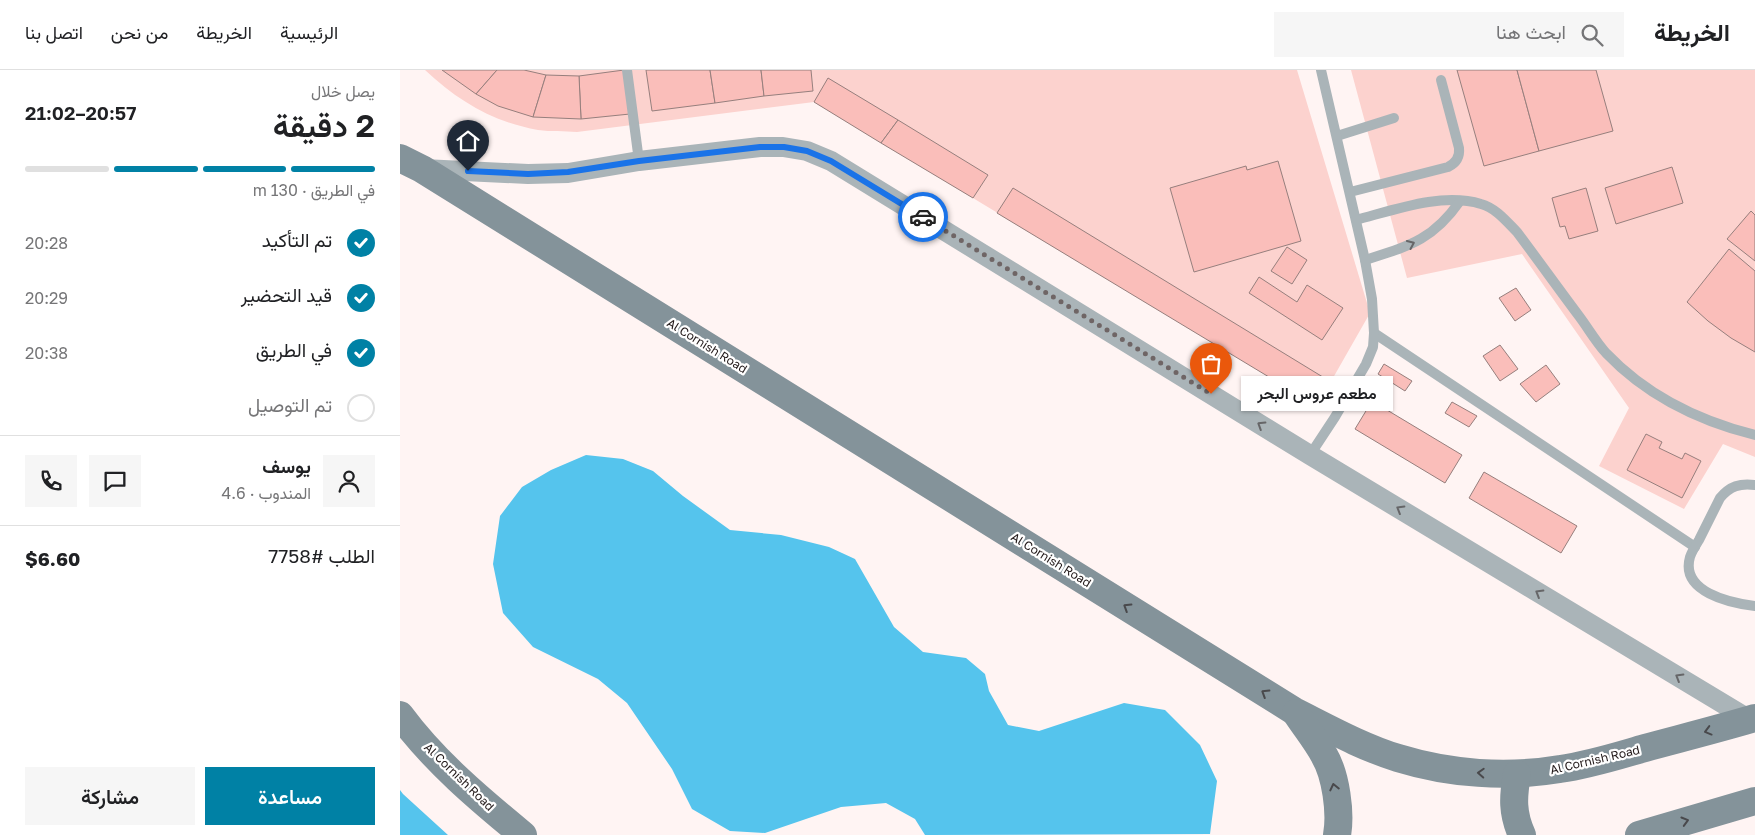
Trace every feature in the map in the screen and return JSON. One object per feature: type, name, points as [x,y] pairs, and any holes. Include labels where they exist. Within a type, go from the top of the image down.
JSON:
[{"type":"main road","name":"Al Cornish Road","points":[[411,164],[1294,711],[1360,744],[1398,758],[1437,768],[1476,773],[1517,774],[1559,770],[1753,719]]},
{"type":"main road","points":[[1294,711],[1326,756],[1336,789],[1339,823],[1337,835]]},
{"type":"main road","name":"Al Cornish Road","points":[[400,715],[411,730],[477,798],[524,835]]},
{"type":"main road","points":[[1517,774],[1513,798],[1516,822],[1522,835]]},
{"type":"main road","points":[[1639,835],[1755,801]]},
{"type":"street","points":[[411,164],[528,174],[568,172],[639,161],[760,147],[784,147],[807,151],[831,161],[1310,454],[1753,719]]},
{"type":"lane","points":[[627,70],[639,161]]},
{"type":"lane","points":[[1310,454],[1335,417],[1366,364],[1373,347],[1374,333],[1372,299],[1365,260],[1321,70]]},
{"type":"lane","points":[[1350,192],[1454,165],[1459,154],[1459,148],[1441,80]]},
{"type":"lane","points":[[1337,136],[1394,118]]},
{"type":"lane","points":[[1356,220],[1422,203],[1460,201],[1482,204],[1500,215],[1517,232],[1605,352],[1632,378],[1654,394],[1686,411],[1755,435]]},
{"type":"lane","points":[[1365,260],[1416,243],[1448,218],[1460,201]]},
{"type":"lane","points":[[1374,333],[1695,546]]},
{"type":"lane","points":[[1755,485],[1742,484],[1733,486],[1720,498],[1690,556],[1689,568],[1692,578],[1699,587],[1708,593],[1734,604],[1755,606]]},
{"type":"shaded area","points":[[425,70],[1297,70],[1370,313],[1317,406],[814,102],[577,132],[543,131],[506,122],[477,109],[450,91]]},
{"type":"shaded area","points":[[1351,70],[1755,70],[1755,457],[1723,444],[1684,509],[1599,466],[1629,408],[1522,254],[1407,278]]},
{"type":"water","points":[[586,455],[623,459],[653,471],[683,496],[730,530],[781,535],[829,547],[855,559],[894,627],[923,652],[966,658],[985,674],[989,691],[1008,725],[1039,731],[1124,703],[1165,710],[1200,745],[1217,781],[1210,834],[925,835],[915,819],[886,803],[841,807],[765,833],[730,831],[692,809],[672,769],[627,703],[598,679],[533,647],[503,613],[493,564],[500,516],[522,487],[551,470]]},
{"type":"water","points":[[400,790],[403,794],[448,835],[400,835]]},
{"type":"building","points":[[442,70],[497,70],[476,94]]},
{"type":"building","points":[[497,70],[524,70],[546,75],[533,117],[498,106],[476,94]]},
{"type":"building","points":[[624,70],[630,114],[581,119],[579,76]]},
{"type":"building","points":[[646,70],[710,70],[715,103],[652,111]]},
{"type":"building","points":[[710,70],[761,70],[764,96],[715,103]]},
{"type":"building","points":[[761,70],[811,70],[813,91],[764,96]]},
{"type":"building","points":[[1457,70],[1517,70],[1539,151],[1484,166]]},
{"type":"building","points":[[1517,70],[1596,70],[1613,131],[1539,151]]},
{"type":"building","points":[[546,75],[579,76],[581,119],[533,117]]},
{"type":"building","points":[[828,78],[898,120],[881,143],[814,102]]},
{"type":"building","points":[[898,120],[988,175],[973,198],[881,143]]},
{"type":"building","points":[[1278,161],[1301,241],[1194,272],[1170,188],[1246,166],[1247,170]]},
{"type":"building","points":[[1672,167],[1683,203],[1616,224],[1605,188]]},
{"type":"building","points":[[1013,188],[1331,382],[1317,406],[997,213]]},
{"type":"building","points":[[1586,188],[1598,231],[1569,239],[1565,226],[1560,227],[1552,198]]},
{"type":"building","points":[[1751,211],[1755,215],[1755,261],[1727,239]]},
{"type":"building","points":[[1287,247],[1307,260],[1292,284],[1271,271]]},
{"type":"building","points":[[1729,249],[1755,271],[1755,352],[1731,338],[1687,302]]},
{"type":"building","points":[[1259,277],[1297,302],[1307,285],[1343,308],[1322,340],[1249,293]]},
{"type":"building","points":[[1516,288],[1531,310],[1515,321],[1499,298]]},
{"type":"building","points":[[1500,345],[1518,369],[1500,381],[1483,356]]},
{"type":"building","points":[[1384,364],[1412,381],[1405,391],[1378,374]]},
{"type":"building","points":[[1546,365],[1560,384],[1536,402],[1520,384]]},
{"type":"building","points":[[1372,401],[1462,455],[1445,483],[1355,429]]},
{"type":"building","points":[[1452,402],[1477,416],[1469,427],[1445,413]]},
{"type":"building","points":[[1646,434],[1662,442],[1659,448],[1682,459],[1685,453],[1701,461],[1682,498],[1627,470]]},
{"type":"building","points":[[1484,472],[1577,526],[1561,553],[1469,498]]},
{"type":"way so far","points":[[923,217],[1211,394]]},
{"type":"place","name":"مطعم عروس البحر","points":[[1211,394]]},
{"type":"route","points":[[468,171],[528,174],[568,172],[639,161],[760,147],[784,147],[807,151],[831,161],[923,217]]}]
